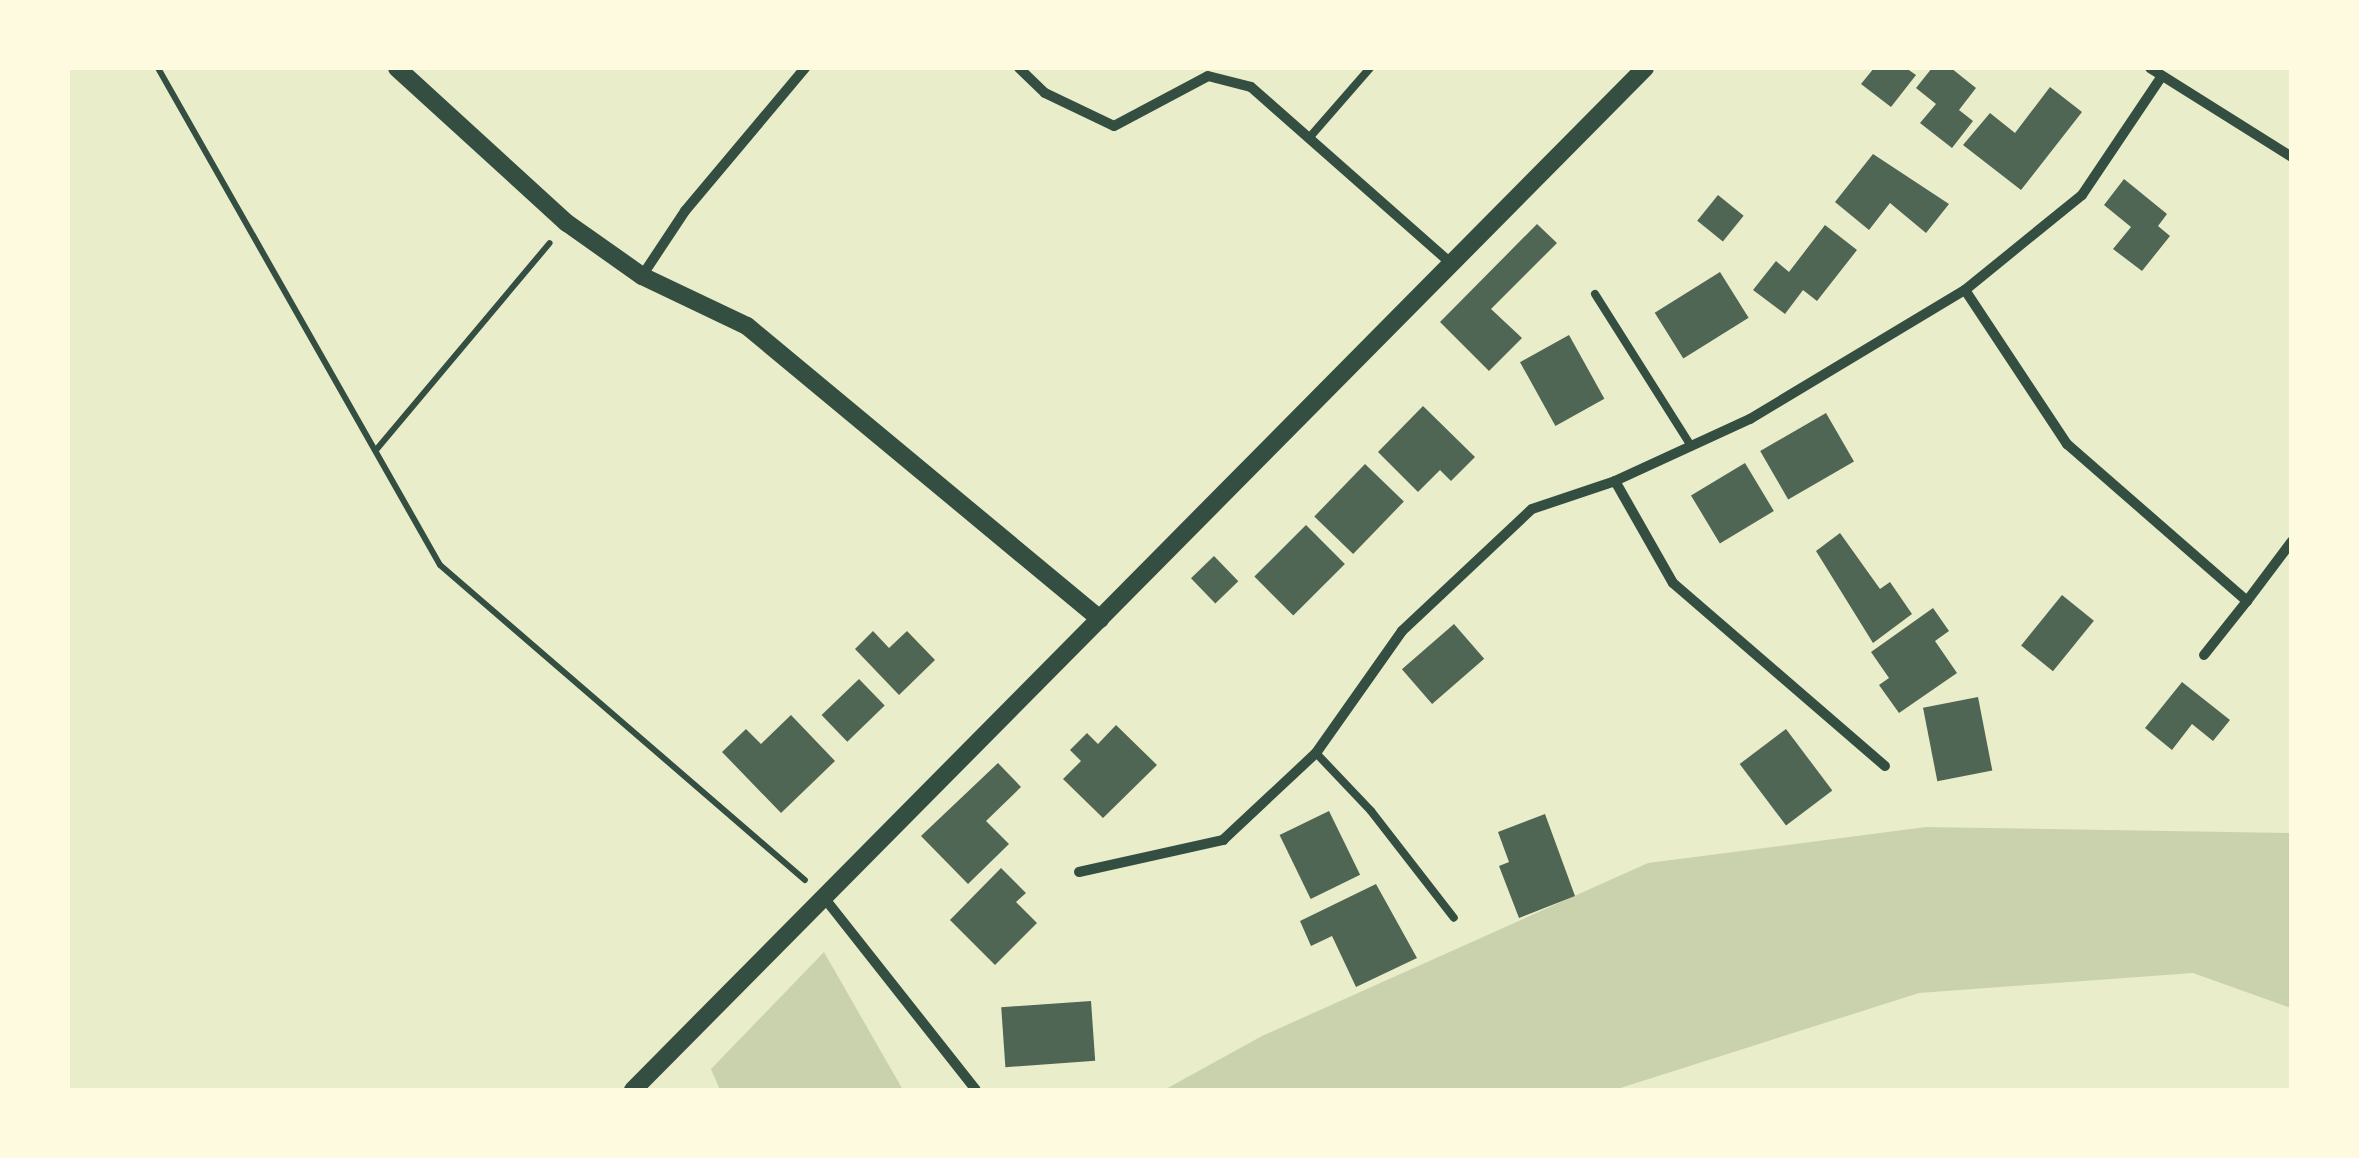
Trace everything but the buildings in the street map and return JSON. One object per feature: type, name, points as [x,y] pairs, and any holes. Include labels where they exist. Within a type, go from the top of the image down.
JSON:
[{"type":"street","points":[[397,68],[567,223],[642,276],[746,326],[1100,619]]},
{"type":"street","points":[[642,276],[685,211],[806,68]]},
{"type":"street","points":[[1018,68],[1045,93],[1114,126],[1208,76],[1251,87],[1452,264]]},
{"type":"street","points":[[633,1090],[821,894],[1100,619],[1646,68]]},
{"type":"street","points":[[2150,68],[2292,157]]},
{"type":"street","points":[[1079,872],[1223,840],[1316,753],[1402,632],[1532,510],[1616,481],[1750,419],[1964,290],[2082,195],[2162,76]]},
{"type":"street","points":[[1964,290],[2066,444],[2247,601]]},
{"type":"street","points":[[1616,481],[1674,583],[1885,766]]},
{"type":"street","points":[[2204,654],[2292,542]]},
{"type":"street","points":[[821,894],[976,1090]]},
{"type":"lane","points":[[1309,138],[1370,68]]},
{"type":"lane","points":[[1595,294],[1691,446]]},
{"type":"lane","points":[[1316,753],[1371,811],[1454,918]]},
{"type":"path","points":[[158,68],[440,565],[746,824],[821,894]]},
{"type":"path","points":[[376,450],[567,223]]},
{"type":"green space","points":[[1926,827],[2291,833],[2291,1008],[2193,973],[1919,993],[1614,1090],[1164,1090],[1262,1036],[1648,863]]},
{"type":"green space","points":[[824,952],[903,1090],[720,1090],[711,1069]]}]
